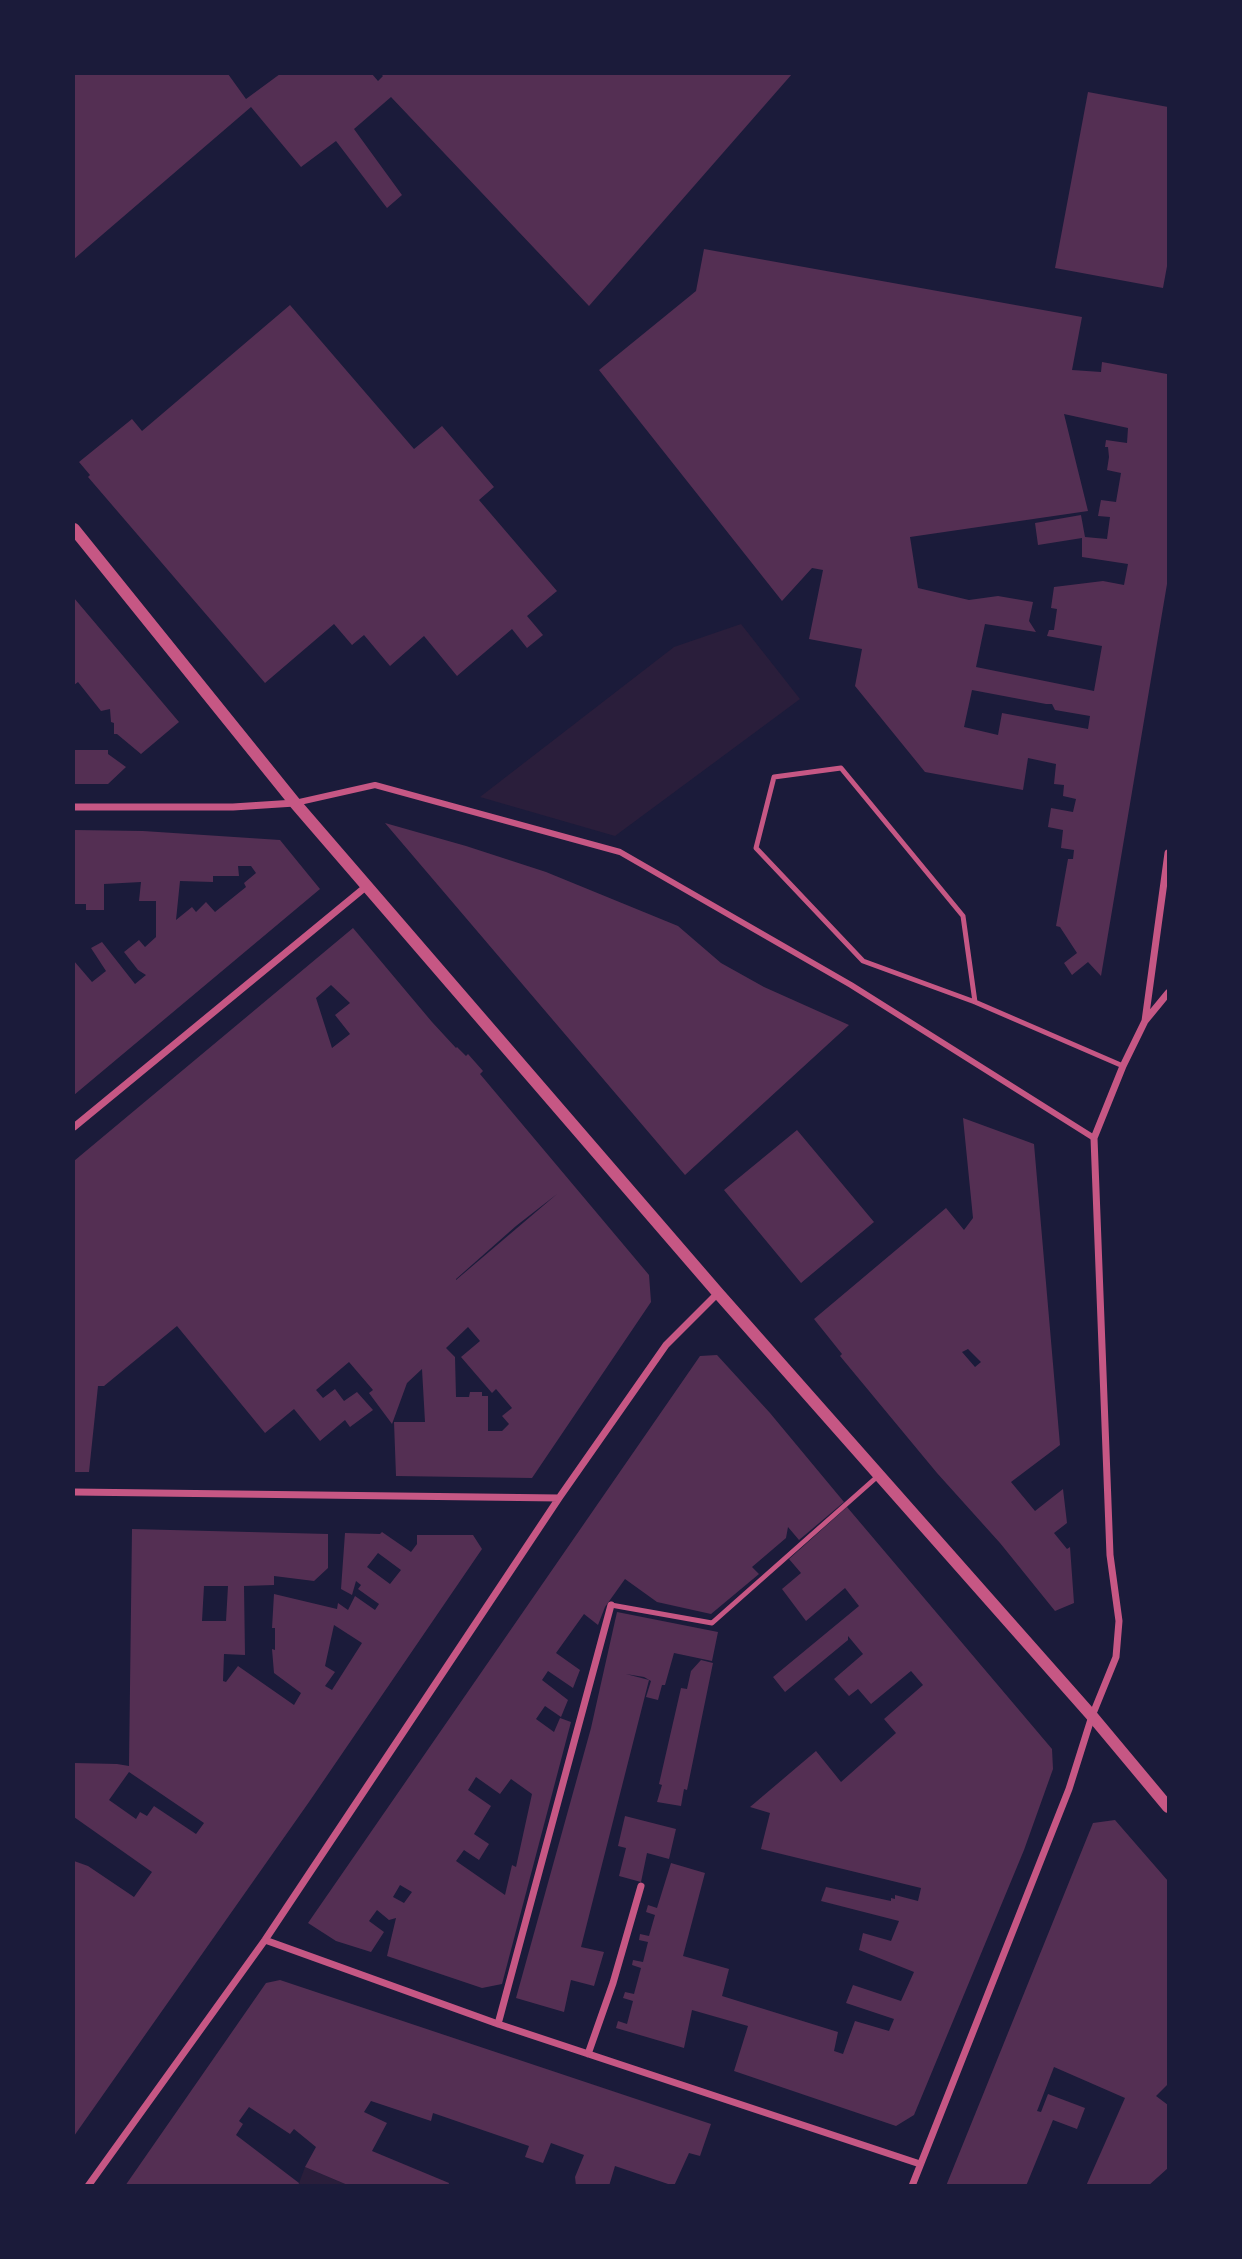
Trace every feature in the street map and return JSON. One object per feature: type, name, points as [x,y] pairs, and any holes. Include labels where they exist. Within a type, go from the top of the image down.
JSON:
[{"type":"street","points":[[74,529],[295,803],[718,1293],[1168,1807]]},
{"type":"street","points":[[74,807],[233,807],[295,803],[375,785],[621,852],[851,985],[1094,1138]]},
{"type":"street","points":[[1145,1021],[1168,853]]},
{"type":"street","points":[[74,1127],[368,885]]},
{"type":"street","points":[[912,2186],[1069,1789],[1091,1716],[1115,1657],[1119,1621],[1110,1555],[1094,1138],[1123,1066],[1145,1021],[1168,993]]},
{"type":"street","points":[[89,2186],[265,1940],[559,1498],[666,1345],[718,1293]]},
{"type":"street","points":[[74,1492],[559,1498]]},
{"type":"street","points":[[498,2024],[611,1605]]},
{"type":"street","points":[[588,2054],[613,1983],[641,1886]]},
{"type":"street","points":[[265,1940],[498,2024],[920,2164]]},
{"type":"lane","points":[[975,1002],[962,916],[841,768],[774,776],[755,848],[863,961],[975,1002],[1123,1066]]},
{"type":"lane","points":[[611,1605],[712,1623],[878,1476]]},
{"type":"shaded area","points":[[741,624],[800,699],[615,836],[480,797],[674,647]]},
{"type":"shaded area","points":[[305,2167],[350,2186],[298,2186]]},
{"type":"building","points":[[74,74],[228,74],[246,99],[280,74],[372,74],[378,81],[383,76],[381,74],[792,74],[589,306],[391,97],[354,129],[402,195],[387,208],[336,141],[301,167],[251,107],[74,259]]},
{"type":"building","points":[[1088,92],[1168,107],[1168,261],[1163,288],[1055,268]]},
{"type":"building","points":[[704,249],[1082,317],[1072,370],[1101,372],[1102,362],[1167,374],[1168,578],[1101,976],[1088,962],[1072,975],[1064,963],[1077,953],[1060,927],[1056,926],[1068,859],[1073,859],[1074,850],[1061,848],[1063,830],[1048,827],[1051,808],[1073,812],[1076,799],[1063,796],[1064,785],[1054,784],[1056,764],[1028,758],[1023,790],[925,772],[855,686],[862,649],[809,639],[823,570],[812,568],[782,601],[599,370],[696,291]],"holes":[[[1064,414],[1128,428],[1127,443],[1106,440],[1105,447],[1108,447],[1109,457],[1107,470],[1121,473],[1116,502],[1101,500],[1098,516],[1110,517],[1107,539],[1085,537],[1081,515],[1035,523],[1038,545],[1082,538],[1082,557],[1128,564],[1124,585],[1103,581],[1054,587],[1051,608],[1057,609],[1054,630],[1049,630],[1047,636],[1102,646],[1094,691],[976,667],[985,624],[1036,632],[1029,621],[1033,602],[998,596],[969,600],[918,588],[910,537],[1088,511]],[[972,690],[1052,704],[1055,710],[1090,716],[1088,729],[1002,713],[998,735],[964,727]]]},
{"type":"building","points":[[290,305],[414,449],[442,426],[494,487],[479,500],[557,591],[527,616],[543,635],[527,648],[512,629],[457,676],[424,636],[390,666],[364,635],[352,645],[334,624],[265,683],[88,477],[90,475],[79,462],[132,419],[142,431]]},
{"type":"building","points":[[74,598],[179,722],[141,754],[114,734],[110,709],[101,711],[78,682],[74,685]]},
{"type":"building","points":[[74,750],[108,750],[108,754],[126,767],[108,784],[74,784]]},
{"type":"building","points":[[385,823],[546,872],[678,926],[721,963],[764,987],[849,1025],[685,1175]]},
{"type":"building","points":[[74,830],[143,831],[280,840],[320,889],[74,1095],[74,961],[92,982],[106,971],[91,948],[102,942],[135,984],[146,975],[138,970],[124,952],[139,940],[145,947],[156,937],[156,901],[139,901],[141,882],[104,884],[104,910],[86,910],[86,904],[74,904]],"holes":[[[238,866],[251,866],[256,873],[244,883],[246,887],[215,912],[206,902],[196,912],[192,907],[176,920],[180,881],[213,882],[213,876],[239,876]]]},
{"type":"building","points":[[353,928],[432,1022],[456,1048],[466,1056],[468,1054],[483,1071],[480,1074],[649,1275],[651,1302],[532,1478],[396,1476],[394,1422],[425,1422],[422,1369],[407,1383],[392,1424],[369,1393],[373,1390],[349,1362],[316,1390],[323,1398],[335,1389],[344,1401],[357,1392],[373,1410],[350,1427],[345,1420],[320,1441],[294,1409],[265,1433],[177,1326],[104,1386],[98,1386],[89,1472],[74,1472],[74,1161]],"holes":[[[331,985],[350,1003],[335,1015],[350,1034],[332,1048],[316,998]],[[557,1194],[456,1280],[456,1279]],[[468,1327],[480,1341],[461,1357],[492,1393],[496,1389],[512,1408],[502,1416],[509,1424],[502,1431],[488,1431],[488,1396],[482,1396],[482,1392],[470,1392],[469,1397],[456,1397],[455,1357],[446,1348]]]},
{"type":"building","points":[[963,1118],[1034,1144],[1060,1445],[1011,1482],[1035,1511],[1063,1489],[1067,1523],[1054,1533],[1067,1549],[1070,1547],[1074,1603],[1055,1611],[840,1356],[842,1354],[814,1319],[946,1208],[964,1230],[973,1218]],"holes":[[[968,1349],[981,1362],[975,1367],[962,1352]]]},
{"type":"building","points":[[797,1130],[874,1222],[801,1283],[724,1190]]},
{"type":"building","points":[[717,1355],[770,1413],[844,1502],[799,1540],[788,1527],[786,1538],[752,1567],[759,1574],[711,1614],[657,1602],[625,1579],[605,1607],[598,1625],[584,1614],[556,1653],[580,1670],[573,1688],[548,1671],[542,1680],[568,1700],[561,1717],[545,1706],[536,1719],[554,1732],[560,1718],[571,1722],[502,1984],[482,1988],[387,1956],[396,1918],[389,1920],[377,1910],[369,1921],[384,1932],[371,1952],[336,1941],[308,1923],[700,1356]],"holes":[[[476,1777],[500,1794],[511,1779],[532,1794],[516,1867],[512,1865],[505,1895],[456,1861],[464,1850],[479,1860],[489,1844],[474,1834],[491,1806],[468,1790]],[[400,1885],[412,1892],[404,1903],[393,1897]]]},
{"type":"building","points":[[847,1507],[1052,1749],[1053,1769],[1024,1850],[914,2115],[896,2126],[734,2071],[748,2026],[692,2010],[684,2048],[616,2028],[618,2021],[627,2024],[633,2001],[623,1998],[625,1992],[634,1994],[641,1968],[632,1965],[633,1960],[643,1962],[648,1942],[639,1940],[640,1934],[649,1936],[655,1915],[646,1912],[648,1905],[657,1908],[671,1863],[705,1873],[683,1956],[729,1969],[722,1996],[838,2032],[834,2051],[843,2054],[855,2021],[889,2031],[894,2019],[846,2003],[853,1985],[901,2001],[914,1972],[859,1950],[863,1933],[891,1941],[899,1921],[821,1901],[826,1887],[891,1901],[891,1898],[895,1899],[895,1895],[918,1901],[921,1888],[761,1849],[770,1813],[750,1807],[816,1751],[841,1782],[896,1733],[884,1719],[923,1685],[911,1671],[871,1704],[858,1689],[849,1696],[834,1679],[863,1654],[848,1636],[848,1640],[785,1692],[773,1677],[859,1606],[845,1588],[806,1621],[782,1589],[801,1573],[789,1559]]},
{"type":"building","points":[[132,1529],[328,1534],[328,1568],[314,1581],[274,1576],[274,1585],[244,1586],[245,1655],[224,1654],[223,1681],[226,1682],[238,1666],[294,1705],[301,1693],[274,1673],[274,1594],[337,1609],[338,1603],[348,1610],[355,1596],[375,1610],[379,1604],[358,1589],[361,1585],[356,1581],[352,1595],[341,1589],[345,1533],[382,1532],[411,1552],[417,1544],[417,1535],[473,1535],[482,1549],[309,1802],[74,2136],[74,1861],[88,1866],[134,1897],[152,1872],[74,1817],[74,1763],[129,1766]],"holes":[[[378,1553],[401,1570],[390,1584],[367,1567]],[[204,1586],[228,1586],[226,1621],[202,1621]],[[334,1625],[362,1643],[332,1690],[325,1686],[335,1672],[325,1666]],[[129,1772],[204,1823],[196,1834],[154,1806],[147,1816],[140,1812],[136,1819],[109,1800]]]},
{"type":"building","points":[[617,1612],[718,1632],[712,1661],[674,1653],[658,1700],[646,1697],[651,1681],[644,1677],[626,1674],[649,1680],[581,1947],[604,1952],[594,1986],[571,1980],[564,2012],[516,1998],[591,1728]]},
{"type":"building","points":[[701,1660],[713,1663],[687,1790],[684,1789],[681,1806],[657,1802],[681,1688],[687,1689],[691,1671]]},
{"type":"building","points":[[625,1816],[676,1829],[669,1859],[647,1853],[641,1882],[619,1876],[626,1848],[618,1846]]},
{"type":"building","points":[[1115,1820],[1168,1881],[1168,2084],[1156,2096],[1168,2105],[1168,2168],[1148,2186],[1086,2186],[1125,2098],[1054,2067],[1037,2111],[1041,2112],[1048,2094],[1085,2108],[1077,2129],[1053,2120],[1026,2186],[946,2186],[1093,1823]]},
{"type":"building","points":[[280,1980],[711,2124],[700,2156],[689,2153],[674,2186],[615,2166],[609,2186],[576,2186],[575,2177],[584,2155],[551,2143],[543,2163],[525,2157],[529,2146],[433,2113],[431,2121],[371,2101],[364,2112],[387,2123],[372,2151],[449,2183],[448,2186],[350,2186],[305,2167],[316,2147],[294,2129],[290,2134],[249,2107],[239,2121],[243,2124],[236,2135],[299,2183],[298,2186],[125,2186],[266,1983]]}]
